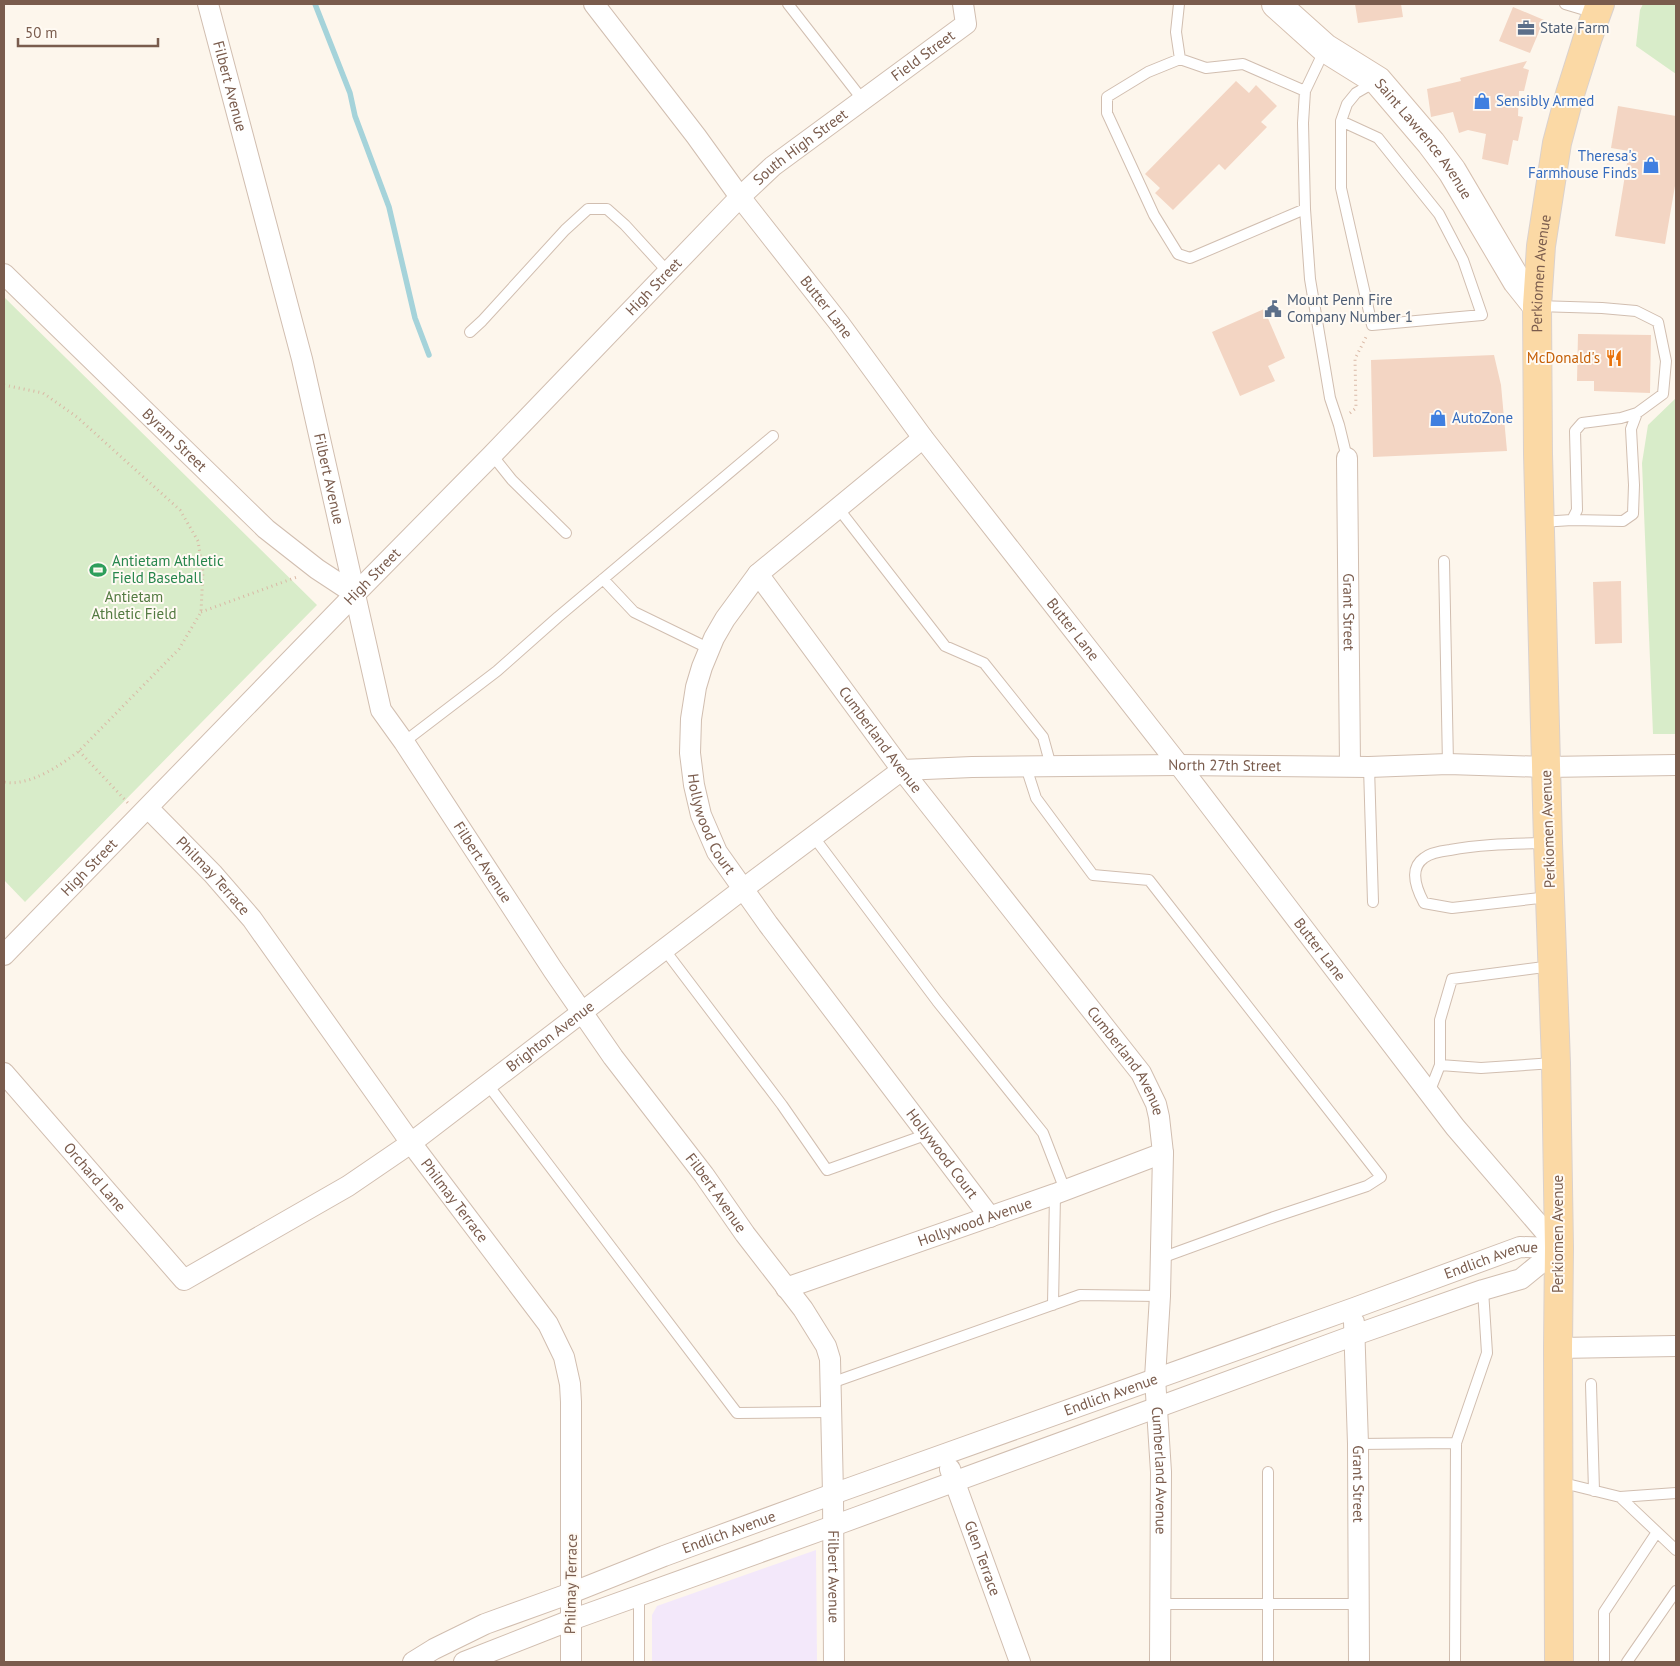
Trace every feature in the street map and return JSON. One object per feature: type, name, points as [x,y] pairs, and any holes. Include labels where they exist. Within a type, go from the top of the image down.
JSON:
[{"type":"main road","name":"Saint Lawrence Avenue","points":[[1276,4],[1325,48],[1378,81],[1431,143],[1452,171],[1517,281],[1537,306]]},
{"type":"main road","name":"Perkiomen Avenue","points":[[1560,1662],[1558,1482],[1559,1248],[1556,1063],[1548,843],[1536,370],[1537,306],[1542,238],[1557,143],[1570,94],[1598,9]]},
{"type":"street","name":"Filbert Avenue","points":[[208,4],[302,360],[381,710],[613,1057],[704,1175],[803,1309],[826,1346],[830,1359],[834,1662]]},
{"type":"street","name":"Butter Lane","points":[[594,4],[696,136],[740,197],[839,322],[923,438],[1179,765],[1456,1128],[1559,1248]]},
{"type":"street","name":"Field Street","points":[[862,99],[966,24],[963,4]]},
{"type":"street","name":"South High Street","points":[[740,197],[773,166],[862,99]]},
{"type":"street","name":"High Street","points":[[4,955],[140,807],[492,455],[740,197]]},
{"type":"street","name":"Byram Street","points":[[4,274],[266,529],[317,569],[355,594]]},
{"type":"street","name":"Hollywood Court","points":[[923,438],[758,574],[725,619],[710,649],[696,687],[691,718],[690,753],[694,785],[701,815],[717,852],[768,924],[990,1217]]},
{"type":"street","name":"Grant Street","points":[[1347,458],[1359,766]]},
{"type":"street","name":"Cumberland Avenue","points":[[758,574],[902,770],[1141,1073],[1156,1104],[1162,1153],[1160,1296],[1155,1378],[1161,1472],[1160,1662]]},
{"type":"street","name":"North 27th Street","points":[[902,770],[1179,765],[1359,766],[1448,764],[1546,767],[1676,765]]},
{"type":"street","name":"Brighton Avenue","points":[[184,1280],[348,1186],[411,1143],[902,770]]},
{"type":"street","name":"Philmay Terrace","points":[[140,807],[213,874],[252,919],[411,1143],[548,1324],[564,1357],[572,1402],[571,1662]]},
{"type":"street","name":"Orchard Lane","points":[[4,1073],[184,1280]]},
{"type":"street","name":"Hollywood Avenue","points":[[786,1288],[1060,1192],[1162,1153]]},
{"type":"street","name":"Endlich Avenue","points":[[413,1662],[434,1649],[485,1624],[833,1494],[1520,1247],[1559,1248]]},
{"type":"street","name":"Endlich Avenue","points":[[464,1662],[571,1620],[1355,1335],[1483,1290],[1521,1279],[1559,1248]]},
{"type":"street","name":"Grant Street","points":[[1354,1308],[1358,1444],[1359,1662]]},
{"type":"street","points":[[1558,1348],[1676,1346]]},
{"type":"street","name":"Glen Terrace","points":[[945,1454],[1020,1662]]},
{"type":"lane","points":[[788,4],[862,99]]},
{"type":"lane","points":[[1179,4],[1176,32],[1180,59]]},
{"type":"lane","points":[[1565,4],[1598,9]]},
{"type":"lane","points":[[1325,48],[1305,91],[1303,123],[1305,209],[1310,279],[1330,398],[1347,458]]},
{"type":"lane","points":[[1305,91],[1243,64],[1206,68],[1180,59],[1148,72],[1108,97],[1107,113],[1154,216],[1178,254],[1190,258],[1305,209]]},
{"type":"lane","points":[[1340,122],[1378,138],[1439,214],[1463,260],[1482,315],[1372,325],[1341,188],[1340,122],[1347,104],[1356,93],[1378,81]]},
{"type":"lane","points":[[470,332],[528,273],[565,230],[588,209],[607,209],[668,272]]},
{"type":"lane","points":[[1537,306],[1636,311],[1658,322],[1666,361],[1663,394],[1637,413],[1620,418],[1582,423],[1574,431],[1577,510],[1572,520]]},
{"type":"lane","points":[[1540,522],[1572,520],[1623,521],[1633,514],[1634,485],[1631,429],[1637,413]]},
{"type":"lane","points":[[404,742],[497,671],[603,579],[774,436]]},
{"type":"lane","points":[[492,455],[512,480],[566,533]]},
{"type":"lane","points":[[838,508],[945,646],[984,663],[1043,736],[1051,766]]},
{"type":"lane","points":[[1444,562],[1448,764]]},
{"type":"lane","points":[[603,579],[634,612],[710,649]]},
{"type":"lane","points":[[1359,766],[1373,902]]},
{"type":"lane","points":[[1026,767],[1036,798],[1093,875],[1150,880],[1381,1177],[1367,1186],[1161,1258]]},
{"type":"lane","points":[[813,836],[938,1001],[1043,1133],[1060,1192],[1053,1305]]},
{"type":"lane","points":[[1548,843],[1478,845],[1437,852],[1424,858],[1416,868],[1416,888],[1424,904],[1452,908],[1550,897]]},
{"type":"lane","points":[[664,949],[782,1105],[827,1170],[928,1134]]},
{"type":"lane","points":[[1429,1093],[1440,1065],[1440,1020],[1452,979],[1553,966]]},
{"type":"lane","points":[[1440,1065],[1481,1068],[1556,1063]]},
{"type":"lane","points":[[488,1085],[737,1413],[831,1412]]},
{"type":"lane","points":[[1456,1662],[1456,1443],[1487,1353],[1483,1290]]},
{"type":"lane","points":[[830,1383],[1080,1295],[1160,1296]]},
{"type":"lane","points":[[1592,1384],[1594,1491]]},
{"type":"lane","points":[[1358,1444],[1456,1443]]},
{"type":"lane","points":[[1268,1472],[1268,1662]]},
{"type":"lane","points":[[1558,1482],[1620,1497],[1676,1493]]},
{"type":"lane","points":[[1620,1497],[1676,1550]]},
{"type":"lane","points":[[1604,1662],[1604,1612],[1657,1532]]},
{"type":"lane","points":[[1627,1662],[1676,1591]]},
{"type":"lane","points":[[639,1596],[639,1662]]},
{"type":"lane","points":[[1160,1604],[1358,1604]]},
{"type":"path","points":[[1356,408],[1355,358],[1372,325]]},
{"type":"path","points":[[4,385],[43,393],[78,417],[180,510],[198,541],[203,572],[201,612],[179,649],[79,751],[63,764],[14,784],[4,782]]},
{"type":"path","points":[[201,612],[317,569]]},
{"type":"path","points":[[79,751],[140,807]]},
{"type":"shaded area","points":[[816,1550],[817,1662],[652,1662],[652,1615],[657,1606]]},
{"type":"green space","points":[[1643,4],[1676,4],[1676,74],[1636,46],[1640,10]]},
{"type":"green space","name":"Antietam Athletic Field","points":[[4,297],[317,605],[25,902],[4,880]]},
{"type":"green space","points":[[1676,398],[1676,734],[1653,734],[1642,463],[1648,425]]},
{"type":"building","points":[[1355,4],[1401,4],[1403,17],[1358,23]]},
{"type":"building","points":[[1513,7],[1544,20],[1530,53],[1499,41]]},
{"type":"building","points":[[1527,61],[1523,68],[1529,70],[1524,91],[1519,91],[1518,116],[1523,117],[1518,141],[1513,140],[1508,165],[1482,159],[1486,134],[1468,130],[1459,133],[1453,112],[1431,117],[1427,89],[1461,81],[1460,78]]},
{"type":"building","points":[[1236,81],[1249,93],[1256,85],[1277,106],[1261,122],[1267,127],[1225,170],[1219,164],[1173,210],[1155,193],[1160,188],[1145,174]]},
{"type":"building","name":"Theresa's Farmhouse Finds","points":[[1618,106],[1676,116],[1676,180],[1665,244],[1615,236],[1629,151],[1611,148]]},
{"type":"building","points":[[1264,309],[1285,358],[1268,366],[1275,381],[1240,396],[1212,332]]},
{"type":"building","name":"McDonald's","points":[[1578,334],[1651,335],[1650,393],[1594,391],[1594,381],[1577,381]]},
{"type":"building","name":"AutoZone","points":[[1494,355],[1501,385],[1507,451],[1373,457],[1371,360]]},
{"type":"building","points":[[1621,581],[1622,643],[1595,644],[1593,582]]},
{"type":"waterway","points":[[315,4],[350,93],[355,116],[389,207],[415,318],[429,355]]},
{"type":"place","name":"State Farm","points":[[1526,28]]},
{"type":"place","name":"Sensibly Armed","points":[[1482,101]]},
{"type":"place","name":"Theresa's Farmhouse Finds","points":[[1651,165]]},
{"type":"place","name":"Mount Penn Fire Company Number 1","points":[[1273,309]]},
{"type":"place","name":"McDonald's","points":[[1614,358]]},
{"type":"place","name":"AutoZone","points":[[1438,418]]},
{"type":"place","name":"Antietam Athletic Field Baseball","points":[[98,570]]}]
